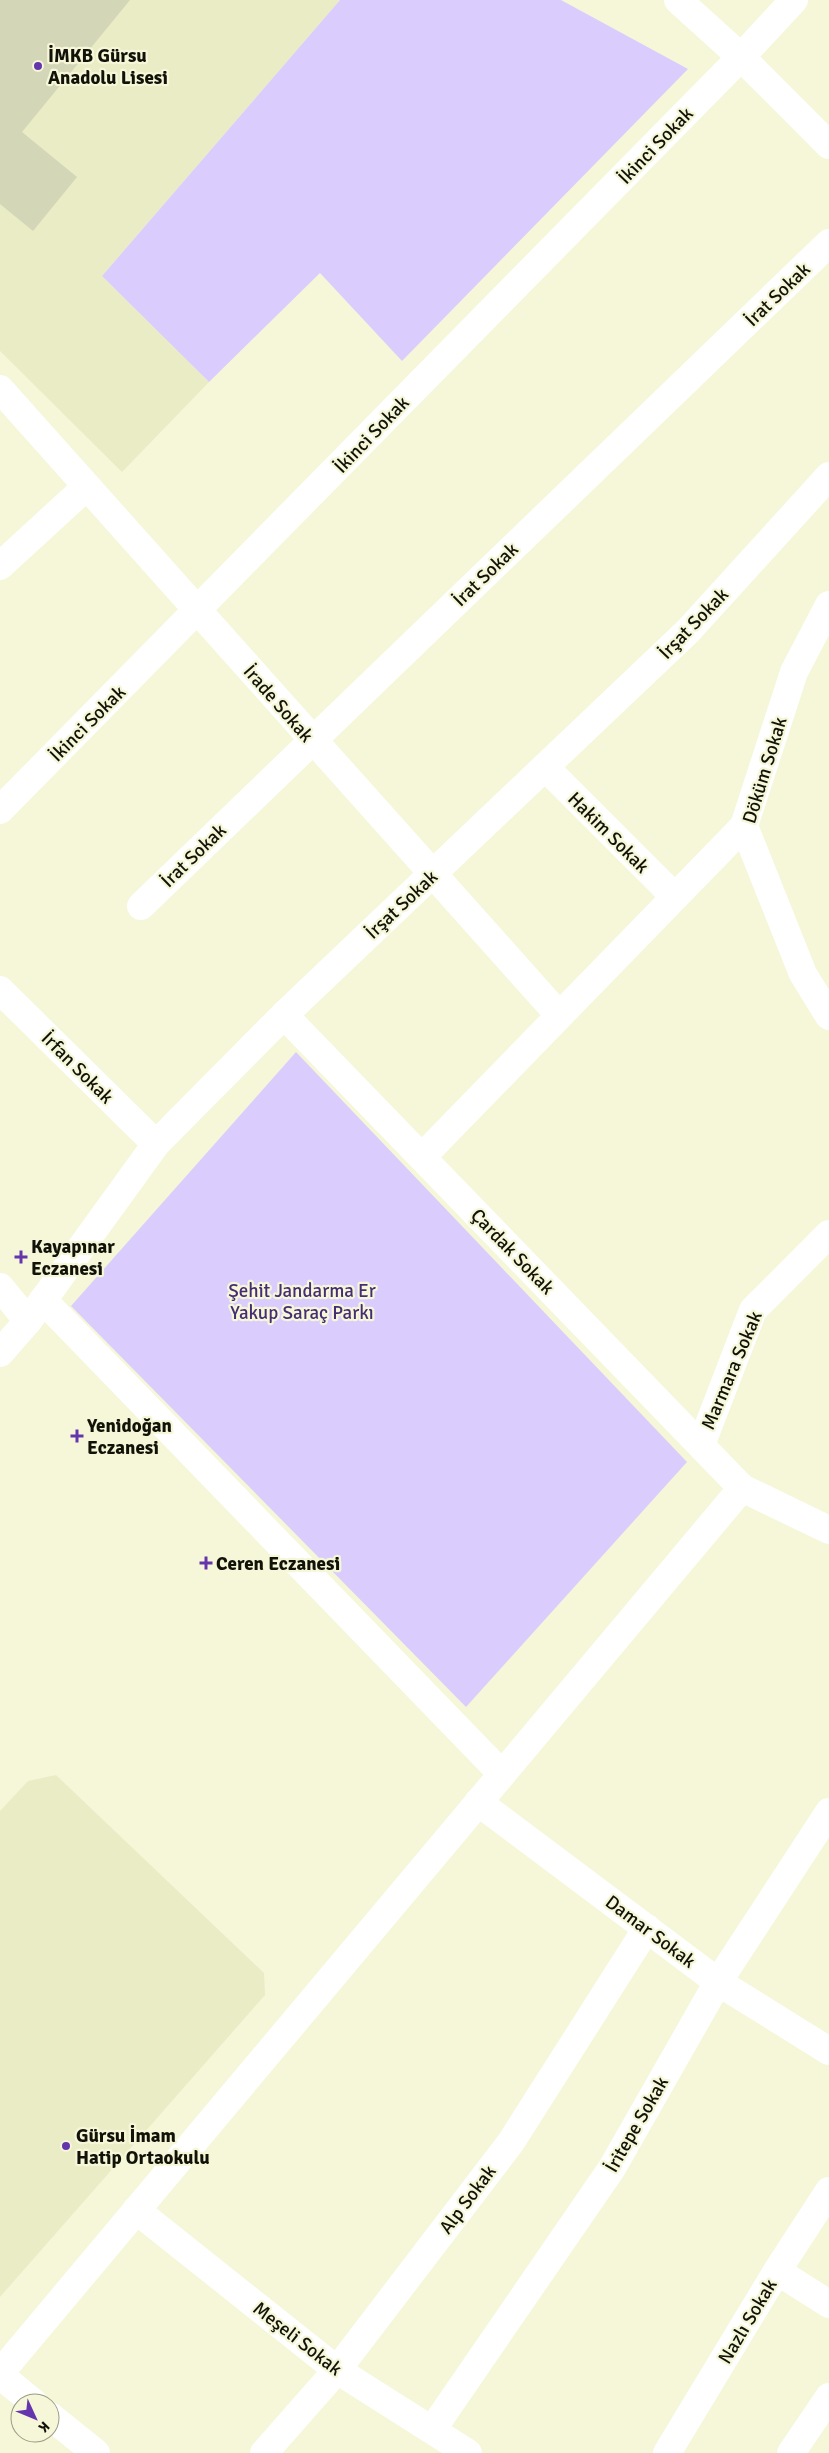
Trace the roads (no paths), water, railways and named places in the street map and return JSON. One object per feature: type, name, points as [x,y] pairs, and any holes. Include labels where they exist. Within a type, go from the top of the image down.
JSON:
[{"type":"street","points":[[667,0],[685,6],[741,57],[829,145]]},
{"type":"street","name":"İkinci Sokak","points":[[0,810],[198,611],[741,57],[794,0]]},
{"type":"street","name":"İrat Sokak","points":[[141,906],[829,243]]},
{"type":"street","name":"İrade Sokak","points":[[0,389],[312,741],[559,1015]]},
{"type":"street","name":"İrşat Sokak","points":[[0,1353],[35,1310],[156,1144],[284,1014],[688,631],[829,476]]},
{"type":"street","points":[[0,566],[86,487]]},
{"type":"street","name":"Döküm Sokak","points":[[829,605],[821,642],[794,672],[744,826],[803,974],[829,1016]]},
{"type":"street","name":"Hakim Sokak","points":[[544,767],[674,896]]},
{"type":"street","points":[[422,1156],[744,826]]},
{"type":"street","name":"İrfan Sokak","points":[[0,990],[156,1144]]},
{"type":"street","name":"Çardak Sokak","points":[[284,1014],[742,1488]]},
{"type":"street","name":"Marmara Sokak","points":[[700,1444],[753,1310],[829,1234]]},
{"type":"street","points":[[0,1287],[35,1310],[502,1774]]},
{"type":"street","points":[[22,2393],[0,2374],[742,1488],[829,1530]]},
{"type":"street","name":"Damar Sokak","points":[[478,1802],[718,1982],[829,2051]]},
{"type":"street","name":"İritepe Sokak","points":[[432,2430],[612,2168],[718,1982],[829,1812]]},
{"type":"street","name":"Alp Sokak","points":[[264,2453],[336,2370],[512,2142],[647,1928]]},
{"type":"street","name":"Nazlı Sokak","points":[[667,2453],[829,2190]]},
{"type":"street","name":"Meşeli Sokak","points":[[136,2210],[336,2370],[468,2453]]},
{"type":"street","points":[[777,2272],[829,2304]]},
{"type":"street","points":[[791,2453],[829,2397]]},
{"type":"street","points":[[60,2424],[96,2453]]},
{"type":"place","name":"İMKB Gürsu Anadolu Lisesi","points":[[38,66]]},
{"type":"place","name":"Kayapınar Eczanesi","points":[[21,1257]]},
{"type":"place","name":"Yenidoğan Eczanesi","points":[[77,1436]]},
{"type":"place","name":"Ceren Eczanesi","points":[[206,1563]]},
{"type":"place","name":"Gürsu İmam Hatip Ortaokulu","points":[[66,2146]]},
{"type":"park label","name":"Şehit Jandarma Er Yakup Saraç Parkı","points":[[302,1301]]}]
